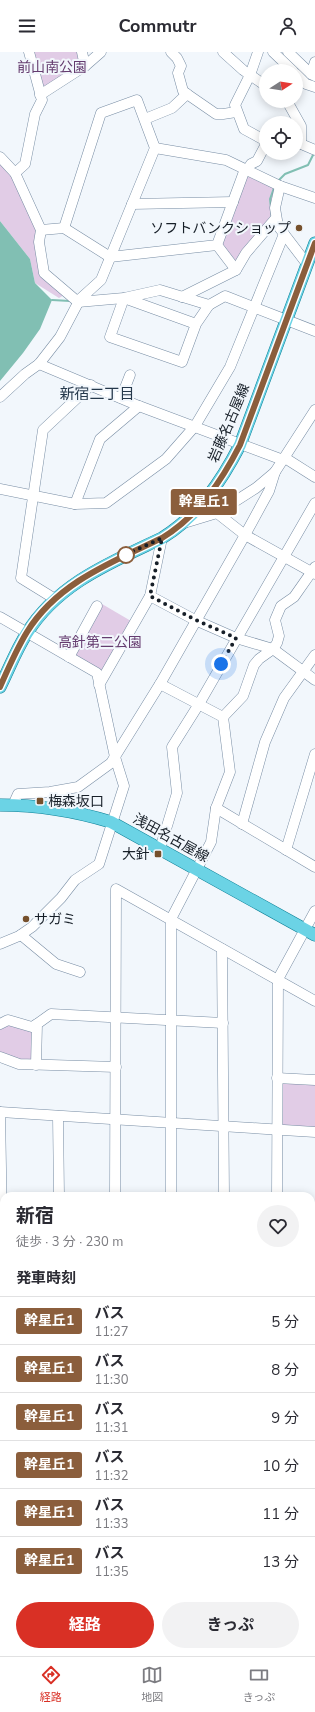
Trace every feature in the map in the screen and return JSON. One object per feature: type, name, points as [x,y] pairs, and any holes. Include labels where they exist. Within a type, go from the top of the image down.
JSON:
[{"type":"main road","name":"岩藤名古屋線","points":[[0,687],[27,633],[39,616],[55,599],[85,575],[162,538],[184,523],[215,488],[228,469],[240,445],[315,243]]},
{"type":"main road","name":"浅田名古屋線","points":[[0,805],[59,809],[83,813],[111,822],[310,932]]},
{"type":"street","points":[[15,173],[25,164],[35,114],[42,100],[29,52]]},
{"type":"street","points":[[82,52],[85,66]]},
{"type":"street","points":[[40,95],[85,66],[101,52]]},
{"type":"street","points":[[171,52],[177,58],[181,66],[178,73],[183,90],[187,94],[216,114],[236,112]]},
{"type":"street","points":[[223,52],[259,81]]},
{"type":"street","points":[[258,52],[250,75],[235,105],[236,112],[244,129],[259,137]]},
{"type":"street","points":[[273,52],[286,64]]},
{"type":"street","points":[[288,52],[313,75]]},
{"type":"street","points":[[313,75],[315,62]]},
{"type":"street","points":[[303,81],[306,84],[315,87]]},
{"type":"street","points":[[144,119],[172,108],[187,94]]},
{"type":"street","points":[[0,397],[25,374],[39,364],[60,338],[78,302],[101,280],[155,148],[138,100],[101,112],[64,228]]},
{"type":"street","points":[[303,145],[314,149]]},
{"type":"street","points":[[155,148],[226,160],[277,184],[315,198]]},
{"type":"street","points":[[0,157],[15,173],[41,230],[39,242],[44,273],[78,302],[124,298],[160,290],[209,305]]},
{"type":"street","points":[[217,246],[246,170],[251,164],[257,161],[259,157]]},
{"type":"street","points":[[277,184],[276,218],[278,226],[307,264]]},
{"type":"street","points":[[132,204],[233,202]]},
{"type":"street","points":[[182,297],[236,270],[246,253],[276,218]]},
{"type":"street","points":[[41,230],[64,228],[110,257],[217,246]]},
{"type":"street","points":[[0,489],[75,504],[106,503],[166,459],[195,426],[230,367],[284,234]]},
{"type":"street","points":[[217,246],[236,270]]},
{"type":"street","points":[[124,298],[110,337],[182,362],[196,324],[209,305],[225,296],[315,331]]},
{"type":"street","points":[[124,298],[196,324]]},
{"type":"street","points":[[39,364],[139,406],[195,426],[240,445],[284,459],[315,476]]},
{"type":"street","points":[[121,398],[130,375]]},
{"type":"street","points":[[55,599],[21,578],[43,430],[91,385]]},
{"type":"street","points":[[75,504],[100,440],[139,406]]},
{"type":"street","points":[[13,805],[18,794],[50,792],[78,787],[111,763],[160,684],[269,491],[276,472],[314,413]]},
{"type":"street","points":[[184,523],[217,513],[256,488],[276,472]]},
{"type":"street","points":[[160,849],[177,793],[172,746],[199,704],[283,556],[315,503]]},
{"type":"street","points":[[217,513],[245,534],[283,556],[314,571],[294,597],[281,606],[275,620],[279,636],[277,643],[273,649],[259,659],[254,665],[243,696],[223,717]]},
{"type":"street","points":[[99,685],[150,596],[162,538]]},
{"type":"street","points":[[150,596],[196,620],[236,638],[273,649],[315,680]]},
{"type":"street","points":[[69,657],[96,606]]},
{"type":"street","points":[[0,617],[97,673],[115,757],[124,786],[111,822],[99,864],[75,880],[61,898],[32,927],[20,935],[0,944]]},
{"type":"street","points":[[242,824],[265,742],[284,698],[315,655]]},
{"type":"street","points":[[160,684],[223,717]]},
{"type":"street","points":[[171,1192],[171,920],[211,842],[216,808],[230,772],[223,717]]},
{"type":"street","points":[[286,850],[315,754]]},
{"type":"street","points":[[216,808],[315,867]]},
{"type":"street","points":[[115,1192],[116,889],[315,1001]]},
{"type":"street","points":[[278,1192],[278,979],[310,932],[315,910]]},
{"type":"street","points":[[20,935],[56,964],[80,972]]},
{"type":"street","points":[[222,949],[224,1192]]},
{"type":"street","points":[[0,1024],[8,1020],[32,1027],[51,1014],[171,1021],[222,1022]]},
{"type":"street","points":[[36,1064],[37,1024]]},
{"type":"street","points":[[0,1057],[19,1064],[116,1067]]},
{"type":"street","points":[[278,1078],[315,1080]]},
{"type":"street","points":[[1,1192],[0,1112],[315,1132]]},
{"type":"street","points":[[58,1116],[58,1192]]},
{"type":"green space","name":"前山南公園","points":[[33,52],[78,52],[82,65],[46,88],[42,85]]},
{"type":"green space","points":[[0,157],[15,173],[41,230],[44,273],[64,295],[59,298],[35,283],[30,259],[0,221]]},
{"type":"green space","points":[[248,173],[275,189],[270,220],[236,266],[220,246]]},
{"type":"green space","name":"高針第二公園","points":[[102,604],[131,621],[103,671],[74,655]]},
{"type":"green space","points":[[8,1022],[34,1031],[34,1061],[21,1060],[0,1053],[0,1027]]},
{"type":"green space","points":[[282,1081],[315,1082],[315,1129],[280,1128]]},
{"type":"shaded area","points":[[0,221],[30,259],[35,283],[52,300],[40,329],[0,381]]},
{"type":"waterway","points":[[277,182],[285,174],[308,165],[314,153]]},
{"type":"waterway","points":[[272,218],[270,199],[274,188]]},
{"type":"waterway","points":[[52,300],[70,301]]},
{"type":"bus line","name":"幹星丘1","points":[[0,687],[27,633],[39,616],[55,599],[85,575],[174,531],[196,511],[215,488],[228,469],[240,445],[315,243]]},
{"type":"place","name":"ソフトバンクショップ","points":[[299,228]]},
{"type":"place","name":"梅森坂口","points":[[40,801]]},
{"type":"place","name":"大針","points":[[158,854]]},
{"type":"place","name":"サガミ","points":[[26,919]]},
{"type":"district","name":"新宿二丁目","points":[[97,394]]},
{"type":"route","points":[[126,555],[123,556],[162,538],[150,596],[196,620],[236,638],[221,664]]}]
